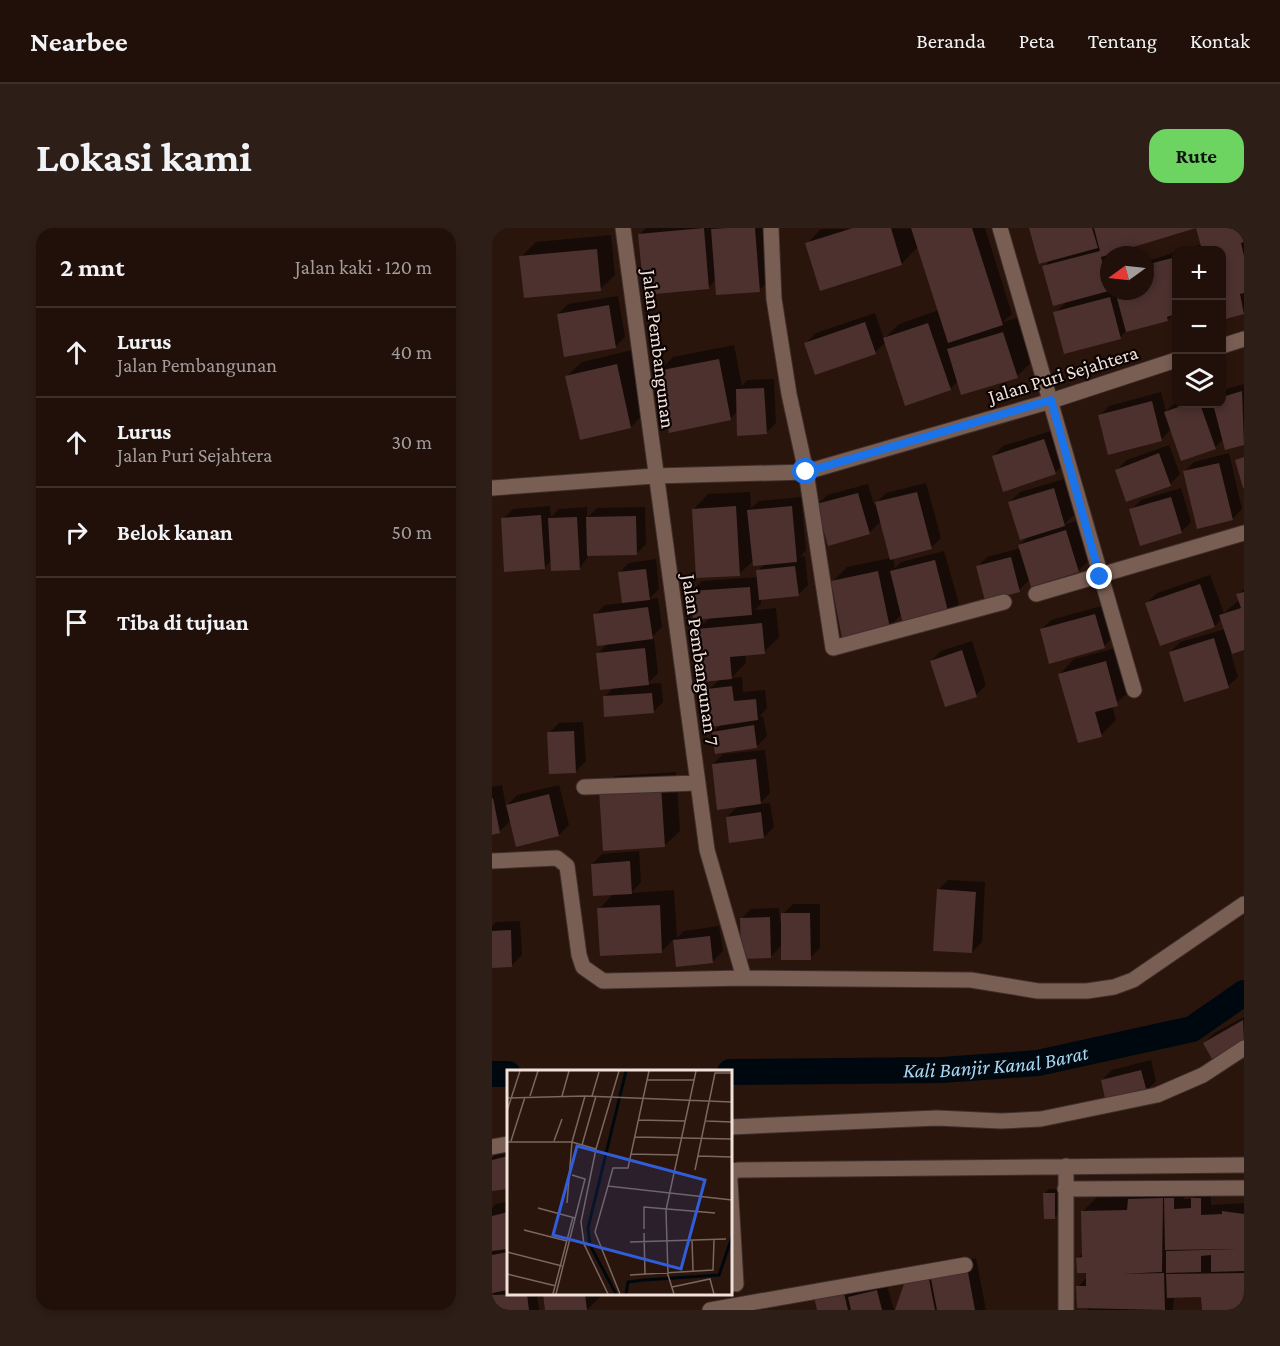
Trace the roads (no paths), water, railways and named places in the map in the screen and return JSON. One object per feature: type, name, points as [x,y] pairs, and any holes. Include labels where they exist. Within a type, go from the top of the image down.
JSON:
[{"type":"street","name":"Jalan Pembangunan","points":[[623,228],[654,476]]},
{"type":"street","points":[[771,228],[774,299],[789,394],[806,472],[833,648],[1004,602]]},
{"type":"street","points":[[1000,228],[1134,690]]},
{"type":"street","points":[[1226,344],[1244,339]]},
{"type":"street","name":"Jalan Puri Sejahtera","points":[[806,472],[962,427],[1172,361]]},
{"type":"street","points":[[492,488],[654,476],[806,472]]},
{"type":"street","name":"Jalan Pembangunan 7","points":[[654,476],[707,850],[744,978]]},
{"type":"street","points":[[1036,594],[1244,533]]},
{"type":"street","points":[[584,787],[697,783]]},
{"type":"street","points":[[492,861],[557,858],[567,866],[579,955],[584,967],[603,981],[917,978],[971,980],[1038,991],[1087,991],[1114,987],[1133,980],[1244,904]]},
{"type":"street","points":[[732,1127],[937,1118],[1000,1121],[1041,1119],[1157,1095],[1203,1075],[1244,1048]]},
{"type":"street","points":[[492,1147],[507,1144]]},
{"type":"street","points":[[732,1171],[1244,1165]]},
{"type":"street","points":[[1065,1166],[1066,1310]]},
{"type":"street","points":[[1065,1189],[1244,1188]]},
{"type":"street","points":[[732,1214],[736,1284]]},
{"type":"street","points":[[710,1310],[965,1265]]},
{"type":"waterway","name":"Kali Banjir Kanal Barat","points":[[732,1072],[942,1070],[1038,1063],[1192,1029],[1244,993]]},
{"type":"waterway","name":"Kali Banjir Kanal Barat","points":[[492,1074],[507,1074]]}]
